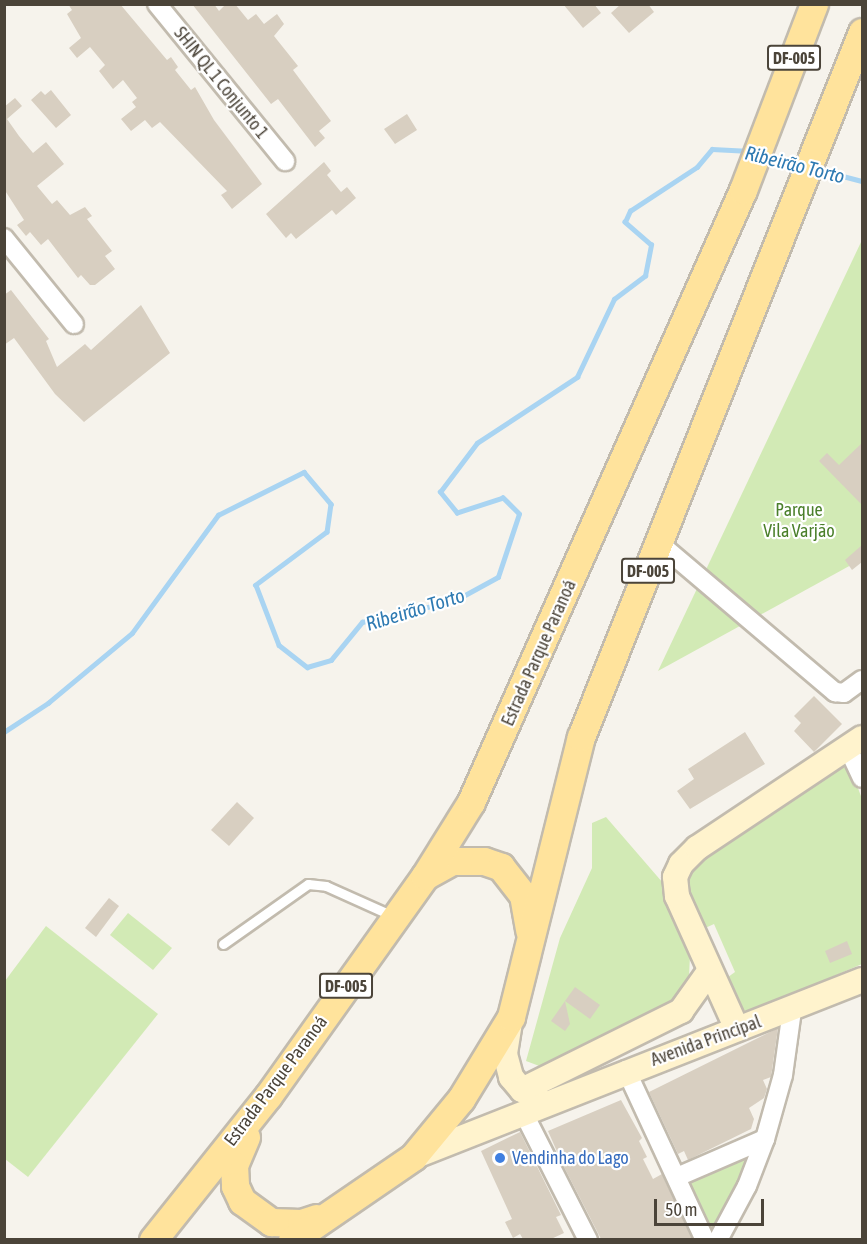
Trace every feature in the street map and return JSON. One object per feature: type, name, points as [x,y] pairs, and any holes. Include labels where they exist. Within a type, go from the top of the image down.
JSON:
[{"type":"main road","name":"Estrada Parque Paranoá","points":[[153,1239],[268,1096],[425,876],[476,791],[743,190],[775,112],[814,4]]},
{"type":"main road","name":"DF-005","points":[[292,1239],[413,1157],[461,1099],[511,1017],[581,737],[824,133],[862,32]]},
{"type":"main road","points":[[425,876],[452,861],[484,861],[501,867],[523,895],[530,940]]},
{"type":"main road","points":[[268,1096],[234,1166],[235,1186],[242,1201],[271,1222],[285,1224],[301,1223],[338,1210]]},
{"type":"street","name":"SHIN QL 1 Conjunto 1","points":[[157,4],[285,162]]},
{"type":"street","points":[[4,238],[74,324]]},
{"type":"street","points":[[659,543],[835,692],[844,693],[862,680]]},
{"type":"street","points":[[736,1029],[708,973],[677,896],[675,878],[681,864],[697,848],[855,743],[862,778]]},
{"type":"street","points":[[523,1101],[681,1011],[708,973]]},
{"type":"street","name":"Avenida Principal","points":[[413,1157],[523,1101],[550,1100],[792,1010],[862,980]]},
{"type":"street","points":[[718,1239],[747,1186],[765,1139],[783,1075],[792,1010]]},
{"type":"street","points":[[511,1017],[505,1054],[511,1077],[588,1239]]},
{"type":"street","points":[[626,1070],[705,1239]]},
{"type":"street","points":[[677,1177],[765,1139]]},
{"type":"lane","points":[[224,944],[308,884],[326,886],[395,917]]},
{"type":"green space","name":"Parque Vila Varjão","points":[[862,240],[862,559],[658,671]]},
{"type":"green space","points":[[841,766],[852,772],[862,799],[862,964],[750,1012],[742,1010],[724,980],[735,972],[714,924],[703,929],[697,926],[686,883],[688,875],[698,861]]},
{"type":"green space","points":[[606,817],[663,883],[665,897],[690,955],[689,977],[672,1001],[640,1020],[542,1067],[526,1061],[560,938],[592,868],[592,823]]},
{"type":"green space","points":[[128,913],[172,948],[153,970],[110,935]]},
{"type":"green space","points":[[46,926],[158,1014],[28,1177],[5,1159],[5,981]]},
{"type":"green space","points":[[756,1148],[715,1236],[687,1178]]},
{"type":"building","points":[[68,4],[120,4],[167,60],[171,57],[178,67],[175,70],[191,90],[195,87],[214,120],[262,184],[232,209],[221,195],[227,191],[160,122],[152,128],[145,120],[131,131],[121,119],[136,107],[132,102],[137,98],[123,80],[113,89],[99,71],[105,65],[90,47],[77,58],[69,48],[81,38],[67,14],[72,10]]},
{"type":"building","points":[[192,4],[214,4],[219,11],[226,4],[235,4],[248,20],[256,14],[264,24],[277,14],[284,24],[274,36],[298,66],[293,70],[331,121],[319,131],[325,138],[315,147],[278,99],[271,104]]},
{"type":"building","points":[[563,4],[594,4],[601,13],[583,28]]},
{"type":"building","points":[[621,4],[648,4],[654,12],[629,33],[611,13]]},
{"type":"building","points":[[51,90],[71,115],[56,128],[31,100],[41,91],[45,95]]},
{"type":"building","points":[[15,98],[22,106],[7,119],[19,136],[33,153],[46,142],[64,164],[37,186],[52,204],[57,200],[70,215],[85,207],[92,216],[87,219],[112,251],[105,256],[115,269],[95,285],[90,285],[81,275],[78,278],[48,239],[41,245],[30,232],[26,236],[17,225],[24,220],[4,189],[4,107]]},
{"type":"building","points":[[407,114],[417,130],[395,144],[384,129]]},
{"type":"building","points":[[324,162],[331,171],[327,175],[341,192],[347,187],[356,198],[336,215],[332,210],[296,239],[291,233],[286,238],[266,214]]},
{"type":"building","points":[[11,290],[49,339],[46,341],[57,367],[85,344],[91,350],[141,305],[170,353],[84,422],[55,394],[14,338],[4,345],[4,295]]},
{"type":"building","points":[[862,443],[862,505],[819,461],[827,453],[839,465]]},
{"type":"building","points":[[862,545],[862,562],[852,570],[845,560]]},
{"type":"building","points":[[814,696],[842,724],[814,752],[794,731],[801,723],[794,716]]},
{"type":"building","points":[[745,732],[765,764],[690,809],[677,791],[694,779],[688,769]]},
{"type":"building","points":[[237,802],[254,818],[229,846],[211,830]]},
{"type":"building","points":[[109,898],[119,906],[96,937],[85,928]]},
{"type":"building","points":[[847,941],[852,954],[830,963],[825,951]]},
{"type":"building","points":[[575,987],[600,1005],[590,1019],[565,1001]]},
{"type":"building","points":[[565,1001],[570,1024],[565,1031],[551,1021]]},
{"type":"building","points":[[778,1028],[771,1077],[763,1080],[767,1089],[764,1098],[749,1108],[754,1119],[751,1129],[688,1160],[684,1151],[678,1154],[649,1092]]},
{"type":"building","points":[[621,1100],[642,1138],[639,1141],[647,1157],[643,1159],[653,1179],[662,1174],[692,1239],[601,1239],[562,1163],[548,1131]]},
{"type":"building","points":[[520,1132],[561,1215],[556,1217],[564,1233],[551,1239],[523,1239],[520,1234],[513,1238],[505,1222],[512,1219],[481,1151]]},
{"type":"waterway","name":"Ribeirão Torto","points":[[4,732],[48,703],[132,633],[218,515],[304,472],[331,504],[327,532],[256,585],[279,645],[307,667],[331,660],[362,622],[454,601],[498,577],[519,514],[503,498],[457,513],[440,492],[477,443],[577,377],[614,299],[645,276],[651,245],[625,222],[630,211],[697,167],[712,149],[750,151]]},
{"type":"waterway","name":"Ribeirão Torto","points":[[767,156],[799,164]]},
{"type":"waterway","name":"Ribeirão Torto","points":[[816,169],[862,181]]},
{"type":"place","name":"Vendinha do Lago","points":[[500,1158]]}]
